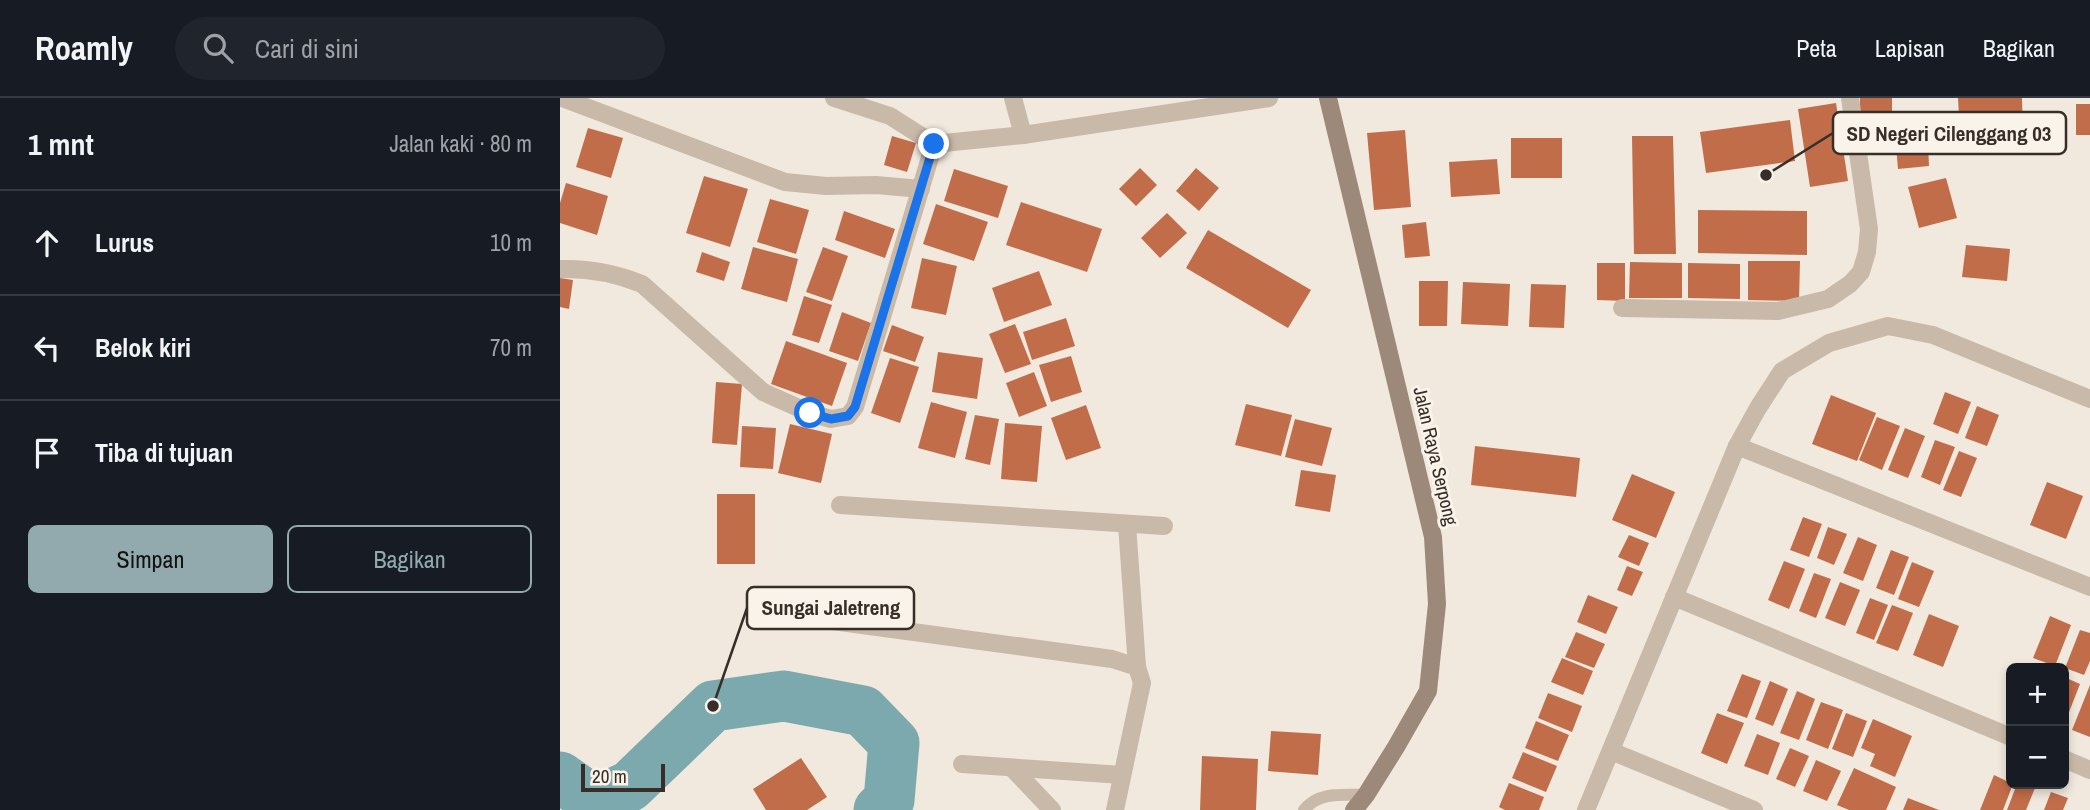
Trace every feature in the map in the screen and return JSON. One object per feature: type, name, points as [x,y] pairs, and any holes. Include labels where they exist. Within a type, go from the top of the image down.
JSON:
[{"type":"main road","name":"Jalan Raya Serpong","points":[[1328,98],[1433,537],[1437,604],[1428,691],[1366,795],[1354,810]]},
{"type":"street","points":[[562,98],[785,182],[826,186],[876,184],[921,189]]},
{"type":"street","points":[[834,98],[890,116],[934,144],[1023,135],[1269,98]]},
{"type":"street","points":[[1013,98],[1023,135]]},
{"type":"street","points":[[1185,111],[1199,98]]},
{"type":"street","points":[[1622,308],[1778,311],[1828,299],[1850,284],[1861,271],[1867,252],[1869,229],[1850,98]]},
{"type":"street","points":[[560,269],[583,268],[617,274],[642,284],[762,393],[831,419],[848,416],[855,407],[934,144]]},
{"type":"street","points":[[1586,810],[1737,446],[1782,371],[1829,343],[1888,326],[1933,335],[2090,399]]},
{"type":"street","points":[[1737,446],[2090,587]]},
{"type":"street","points":[[840,506],[1164,526]]},
{"type":"street","points":[[1115,810],[1142,683],[1137,667],[1127,524]]},
{"type":"street","points":[[1674,597],[2006,735]]},
{"type":"street","points":[[818,620],[1112,659],[1137,667]]},
{"type":"street","points":[[1611,751],[1754,810]]},
{"type":"street","points":[[2069,761],[2090,770]]},
{"type":"street","points":[[962,764],[1122,775]]},
{"type":"street","points":[[1012,768],[1052,810]]},
{"type":"lane","points":[[1304,810],[1310,802],[1328,795],[1366,795]]},
{"type":"building","points":[[1860,98],[1892,98],[1892,138],[1860,138]]},
{"type":"building","points":[[1958,98],[2022,98],[2023,134],[1960,137]]},
{"type":"building","points":[[1836,103],[1848,181],[1810,187],[1798,109]]},
{"type":"building","points":[[2076,104],[2090,104],[2090,135],[2076,135]]},
{"type":"building","points":[[1790,120],[1795,161],[1706,173],[1700,132]]},
{"type":"building","points":[[588,128],[623,138],[611,178],[576,167]]},
{"type":"building","points":[[1405,130],[1411,207],[1374,210],[1367,133]]},
{"type":"building","points":[[892,136],[916,143],[907,172],[884,165]]},
{"type":"building","points":[[1632,136],[1673,136],[1676,254],[1634,254]]},
{"type":"building","points":[[1511,138],[1562,138],[1562,178],[1511,178]]},
{"type":"building","points":[[1928,143],[1929,166],[1898,169],[1896,146]]},
{"type":"building","points":[[1497,159],[1500,194],[1451,197],[1449,162]]},
{"type":"building","points":[[1140,168],[1157,185],[1136,206],[1119,189]]},
{"type":"building","points":[[1196,168],[1219,188],[1199,211],[1176,191]]},
{"type":"building","points":[[954,169],[1008,186],[998,218],[944,201]]},
{"type":"building","points":[[704,176],[748,189],[730,247],[686,233]]},
{"type":"building","points":[[1946,178],[1957,218],[1919,228],[1908,187]]},
{"type":"building","points":[[566,183],[608,196],[597,235],[560,223],[560,203]]},
{"type":"building","points":[[770,199],[809,210],[796,254],[757,242]]},
{"type":"building","points":[[1021,202],[1102,229],[1087,272],[1006,245]]},
{"type":"building","points":[[936,204],[988,222],[974,261],[923,244]]},
{"type":"building","points":[[1698,210],[1807,211],[1807,255],[1698,253]]},
{"type":"building","points":[[844,211],[895,229],[885,258],[835,240]]},
{"type":"building","points":[[1167,213],[1187,233],[1160,258],[1141,238]]},
{"type":"building","points":[[1426,222],[1430,256],[1405,258],[1402,225]]},
{"type":"building","points":[[1208,230],[1311,290],[1288,328],[1186,268]]},
{"type":"building","points":[[1966,245],[2010,249],[2007,281],[1962,277]]},
{"type":"building","points":[[753,247],[798,259],[787,302],[741,289]]},
{"type":"building","points":[[823,247],[848,256],[832,301],[806,292]]},
{"type":"building","points":[[702,252],[730,262],[724,281],[696,272]]},
{"type":"building","points":[[922,258],[957,266],[946,315],[911,308]]},
{"type":"building","points":[[1748,261],[1800,261],[1799,301],[1748,300]]},
{"type":"building","points":[[1630,262],[1682,263],[1682,298],[1629,298]]},
{"type":"building","points":[[1597,263],[1625,263],[1625,301],[1597,300]]},
{"type":"building","points":[[1688,263],[1740,264],[1740,299],[1688,298]]},
{"type":"building","points":[[1039,271],[1052,305],[1004,322],[992,288]]},
{"type":"building","points":[[560,278],[573,280],[569,309],[560,307]]},
{"type":"building","points":[[1419,281],[1448,281],[1447,326],[1419,326]]},
{"type":"building","points":[[1463,282],[1510,284],[1508,326],[1461,324]]},
{"type":"building","points":[[1531,284],[1566,285],[1564,328],[1529,327]]},
{"type":"building","points":[[804,296],[832,305],[819,343],[792,335]]},
{"type":"building","points":[[842,312],[871,323],[858,361],[829,351]]},
{"type":"building","points":[[1066,318],[1075,346],[1032,360],[1023,332]]},
{"type":"building","points":[[1015,324],[1031,364],[1005,373],[989,334]]},
{"type":"building","points":[[892,325],[924,337],[915,362],[883,351]]},
{"type":"building","points":[[786,341],[847,363],[832,406],[771,384]]},
{"type":"building","points":[[938,352],[983,358],[977,399],[932,392]]},
{"type":"building","points":[[1071,356],[1082,392],[1051,402],[1039,365]]},
{"type":"building","points":[[890,358],[919,367],[900,423],[871,413]]},
{"type":"building","points":[[1034,372],[1047,406],[1019,417],[1006,383]]},
{"type":"building","points":[[716,382],[742,384],[737,445],[712,443]]},
{"type":"building","points":[[1945,392],[1971,402],[1958,434],[1933,424]]},
{"type":"building","points":[[1831,395],[1876,413],[1857,461],[1812,444]]},
{"type":"building","points":[[931,402],[967,412],[955,458],[918,448]]},
{"type":"building","points":[[1246,404],[1292,415],[1281,456],[1235,445]]},
{"type":"building","points":[[1086,405],[1101,448],[1066,460],[1051,418]]},
{"type":"building","points":[[1977,406],[1999,415],[1987,446],[1965,438]]},
{"type":"building","points":[[975,415],[999,419],[990,465],[965,459]]},
{"type":"building","points":[[1877,417],[1900,426],[1882,470],[1859,460]]},
{"type":"building","points":[[1295,419],[1332,428],[1322,466],[1285,457]]},
{"type":"building","points":[[1005,423],[1042,426],[1037,482],[1001,479]]},
{"type":"building","points":[[790,424],[832,434],[821,483],[778,473]]},
{"type":"building","points":[[742,426],[776,428],[773,469],[740,467]]},
{"type":"building","points":[[1905,428],[1925,436],[1908,478],[1888,470]]},
{"type":"building","points":[[1935,440],[1955,447],[1940,485],[1921,477]]},
{"type":"building","points":[[1475,446],[1580,458],[1576,497],[1471,485]]},
{"type":"building","points":[[1959,451],[1977,458],[1961,497],[1943,490]]},
{"type":"building","points":[[1301,470],[1336,475],[1330,512],[1295,506]]},
{"type":"building","points":[[1632,474],[1675,492],[1656,538],[1612,520]]},
{"type":"building","points":[[2047,482],[2083,496],[2066,539],[2030,525]]},
{"type":"building","points":[[717,494],[755,494],[755,564],[717,564]]},
{"type":"building","points":[[1803,517],[1822,524],[1809,557],[1790,550]]},
{"type":"building","points":[[1828,527],[1847,534],[1834,565],[1817,558]]},
{"type":"building","points":[[1629,535],[1649,543],[1639,566],[1618,557]]},
{"type":"building","points":[[1858,537],[1877,545],[1863,581],[1843,573]]},
{"type":"building","points":[[1891,550],[1909,557],[1894,595],[1876,588]]},
{"type":"building","points":[[1784,561],[1805,569],[1789,609],[1768,600]]},
{"type":"building","points":[[1912,562],[1934,571],[1919,607],[1898,599]]},
{"type":"building","points":[[1627,566],[1643,572],[1632,596],[1617,590]]},
{"type":"building","points":[[1814,573],[1831,579],[1816,618],[1799,611]]},
{"type":"building","points":[[1840,582],[1860,590],[1845,626],[1825,618]]},
{"type":"building","points":[[1588,595],[1618,607],[1606,634],[1577,622]]},
{"type":"building","points":[[1870,598],[1888,605],[1874,640],[1856,633]]},
{"type":"building","points":[[1892,605],[1913,613],[1898,651],[1876,643]]},
{"type":"building","points":[[1929,614],[1959,626],[1943,667],[1913,655]]},
{"type":"building","points":[[2050,616],[2071,625],[2056,663],[2033,658]]},
{"type":"building","points":[[2080,630],[2090,633],[2090,661],[2084,675],[2069,669],[2067,663]]},
{"type":"building","points":[[1576,632],[1605,644],[1594,668],[1565,657]]},
{"type":"building","points":[[1562,658],[1593,671],[1583,695],[1551,682]]},
{"type":"building","points":[[1742,674],[1761,681],[1747,718],[1727,711]]},
{"type":"building","points":[[2069,679],[2080,684],[2069,712]]},
{"type":"building","points":[[1770,681],[1788,689],[1773,726],[1755,719]]},
{"type":"building","points":[[2090,685],[2090,737],[2072,730]]},
{"type":"building","points":[[1797,691],[1815,699],[1799,740],[1780,733]]},
{"type":"building","points":[[1548,693],[1582,706],[1572,732],[1538,718]]},
{"type":"building","points":[[1821,702],[1843,710],[1828,749],[1806,740]]},
{"type":"building","points":[[1717,713],[1744,723],[1727,764],[1701,753]]},
{"type":"building","points":[[1846,713],[1867,721],[1853,757],[1832,749]]},
{"type":"building","points":[[1873,719],[1912,736],[1895,777],[1870,766],[1875,754],[1861,748]]},
{"type":"building","points":[[1536,721],[1569,735],[1558,761],[1525,748]]},
{"type":"building","points":[[1271,731],[1321,734],[1318,775],[1268,771]]},
{"type":"building","points":[[1757,734],[1780,743],[1768,775],[1744,766]]},
{"type":"building","points":[[1790,748],[1809,756],[1795,787],[1776,779]]},
{"type":"building","points":[[1523,752],[1557,766],[1546,792],[1512,778]]},
{"type":"building","points":[[1202,756],[1258,759],[1256,810],[1200,810]]},
{"type":"building","points":[[801,758],[827,797],[807,810],[766,810],[753,789]]},
{"type":"building","points":[[1816,760],[1841,771],[1827,801],[1803,791]]},
{"type":"building","points":[[1854,768],[1896,787],[1886,810],[1849,810],[1837,805]]},
{"type":"building","points":[[1994,775],[2006,781],[2006,789],[2011,789],[2003,810],[1980,810]]},
{"type":"building","points":[[1509,783],[1544,797],[1539,810],[1505,810],[1499,807]]},
{"type":"building","points":[[2015,789],[2035,789],[2026,810],[2007,810]]},
{"type":"building","points":[[2051,792],[2068,798],[2063,810],[2044,810]]},
{"type":"building","points":[[1908,798],[1939,810],[1903,810]]},
{"type":"waterway","points":[[560,777],[595,802],[630,786],[713,706],[784,696],[863,711],[894,743],[889,800],[879,810]]},
{"type":"place","name":"SD Negeri Cilenggang 03","points":[[1766,175]]},
{"type":"place","name":"Sungai Jaletreng","points":[[713,706]]},
{"type":"route","points":[[810,413],[831,419],[848,416],[855,407],[934,144]]}]
